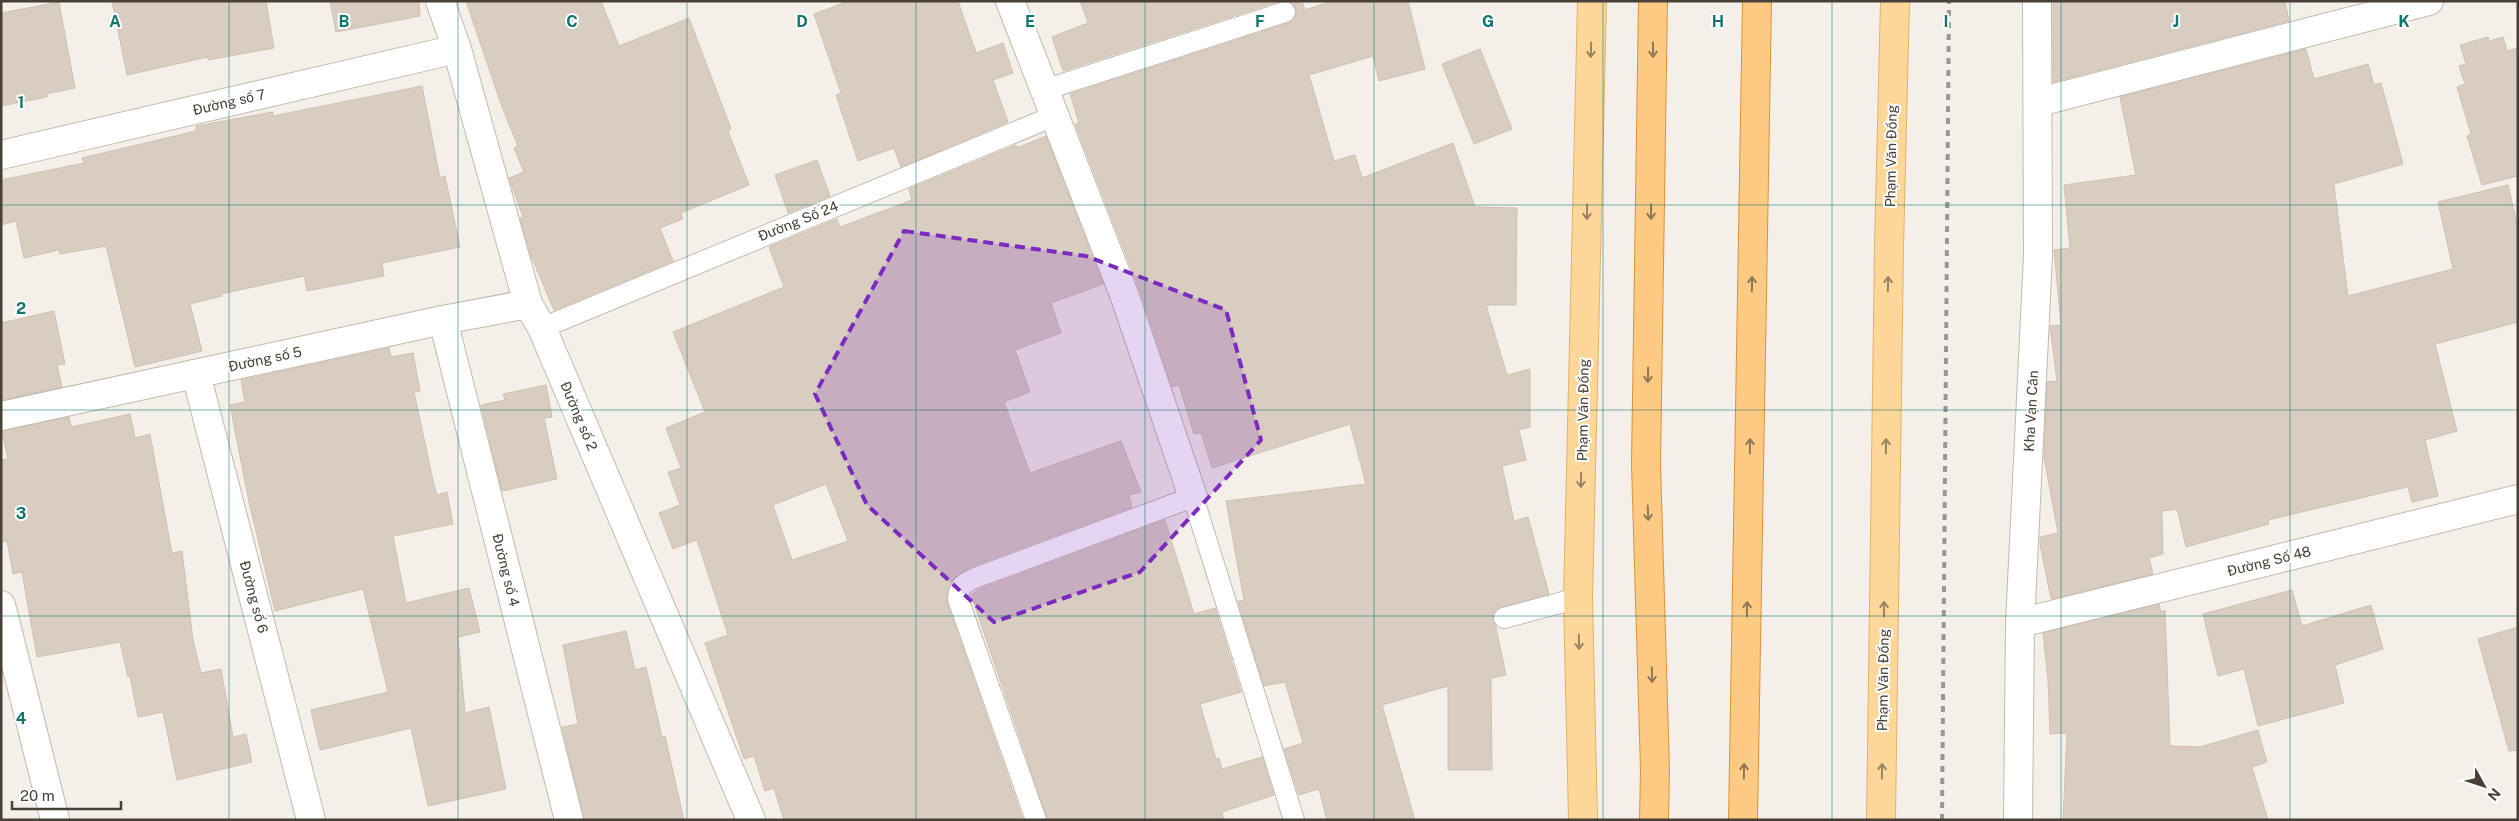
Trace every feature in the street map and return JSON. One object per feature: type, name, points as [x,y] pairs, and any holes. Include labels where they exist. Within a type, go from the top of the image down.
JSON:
[{"type":"highway","points":[[1653,1],[1646,464],[1655,770],[1654,820]]},
{"type":"highway","points":[[1743,820],[1757,1]]},
{"type":"main road","name":"Phạm Văn Đồng","points":[[1583,820],[1578,598],[1592,1]]},
{"type":"main road","name":"Phạm Văn Đồng","points":[[1881,820],[1889,248],[1895,1]]},
{"type":"street","name":"Đường số 2","points":[[440,1],[457,49],[528,304],[542,328],[750,820]]},
{"type":"street","points":[[1010,1],[1125,297],[1192,497]]},
{"type":"street","name":"Kha Vạn Cân","points":[[2018,820],[2020,623],[2038,256],[2039,102],[2037,1]]},
{"type":"street","points":[[2039,102],[2429,1]]},
{"type":"street","name":"Đường số 7","points":[[1,155],[457,49]]},
{"type":"street","name":"Đường số 5","points":[[1,416],[443,320],[528,304]]},
{"type":"street","name":"Đường số 4","points":[[443,320],[569,820]]},
{"type":"street","name":"Đường số 6","points":[[196,374],[312,820]]},
{"type":"street","name":"Đường Số 48","points":[[2020,623],[2518,499]]},
{"type":"street","points":[[1,605],[55,820]]},
{"type":"lane","points":[[1044,90],[1285,12]]},
{"type":"lane","name":"Đường Số 24","points":[[542,328],[1054,116]]},
{"type":"lane","points":[[1036,820],[958,599],[959,591],[964,583],[975,578],[1192,497],[1294,820]]},
{"type":"lane","points":[[1504,618],[1578,598]]},
{"type":"highlighted area","points":[[904,231],[1086,256],[1226,310],[1261,440],[1140,572],[994,622],[867,505],[815,394]]},
{"type":"building","points":[[112,1],[266,1],[274,48],[208,60],[208,57],[127,75]]},
{"type":"building","points":[[330,1],[419,1],[420,16],[336,32]]},
{"type":"building","points":[[466,1],[601,1],[619,46],[689,18],[731,129],[728,131],[749,185],[681,213],[683,219],[660,228],[673,261],[554,310],[531,256],[520,218],[523,217],[509,178],[524,172],[514,148],[518,146],[502,107]]},
{"type":"building","points":[[849,1],[958,1],[976,53],[1003,43],[1013,73],[993,80],[1008,122],[901,167],[894,148],[858,161],[836,95],[841,93],[814,14]]},
{"type":"building","points":[[1080,1],[1280,1],[1063,71],[1052,37],[1088,23]]},
{"type":"building","points":[[1289,1],[1302,1],[1305,10],[1332,1],[1408,1],[1425,69],[1379,81],[1373,56],[1309,75],[1334,161],[1355,155],[1362,178],[1453,143],[1475,207],[1517,208],[1516,305],[1486,305],[1507,375],[1530,369],[1530,427],[1519,430],[1526,460],[1502,466],[1514,521],[1528,517],[1549,594],[1501,607],[1493,613],[1506,675],[1491,678],[1492,770],[1448,770],[1448,686],[1382,705],[1415,820],[1327,820],[1319,789],[1299,795],[1284,749],[1303,743],[1285,682],[1264,686],[1238,601],[1244,600],[1226,501],[1366,484],[1350,424],[1212,468],[1201,433],[1194,434],[1179,385],[1172,387],[1140,291],[1075,124],[1079,123],[1070,94],[1289,23],[1297,14],[1296,8]]},
{"type":"building","points":[[2053,1],[2285,1],[2289,21],[2053,82]]},
{"type":"building","points":[[59,2],[75,88],[46,94],[47,97],[1,106],[1,13]]},
{"type":"building","points":[[2488,37],[2489,41],[2503,37],[2507,51],[2518,48],[2518,176],[2482,185],[2467,136],[2471,134],[2457,87],[2465,84],[2459,66],[2466,64],[2460,45]]},
{"type":"building","points":[[1480,49],[1512,129],[1474,144],[1442,64]]},
{"type":"building","points":[[2306,49],[2314,79],[2368,64],[2374,85],[2381,83],[2403,164],[2334,184],[2348,296],[2453,269],[2438,202],[2508,185],[2518,228],[2518,322],[2435,344],[2457,431],[2425,440],[2438,496],[2412,502],[2408,487],[2268,520],[2269,524],[2186,547],[2177,509],[2162,511],[2163,554],[2149,558],[2153,574],[2051,599],[2040,537],[2058,533],[2044,457],[2047,382],[2057,381],[2050,326],[2061,325],[2054,250],[2070,248],[2064,185],[2136,175],[2120,97]]},
{"type":"building","points":[[422,86],[440,178],[445,176],[460,247],[382,263],[384,276],[307,291],[304,276],[221,294],[222,296],[190,304],[202,351],[135,367],[106,246],[60,254],[59,250],[24,258],[16,221],[1,225],[1,180],[84,163],[82,158],[196,131],[196,126],[273,112],[273,116]]},
{"type":"building","points":[[1046,136],[1103,284],[1051,303],[1061,333],[1015,350],[1030,392],[1004,402],[1030,473],[1121,441],[1141,492],[1129,495],[1132,507],[970,567],[955,577],[948,588],[947,603],[1023,820],[784,820],[774,788],[765,791],[754,756],[744,759],[705,643],[728,635],[697,540],[673,549],[659,513],[680,505],[668,472],[681,468],[666,428],[705,412],[673,332],[784,287],[769,247],[837,219],[840,227],[912,200],[909,189],[1016,145],[1017,148]],"holes":[[[826,484],[848,541],[792,560],[773,505]]]},
{"type":"building","points":[[817,160],[830,196],[788,213],[775,175]]},
{"type":"building","points":[[54,311],[65,364],[57,365],[62,387],[1,400],[1,323]]},
{"type":"building","points":[[389,348],[391,357],[413,353],[420,391],[414,392],[434,485],[437,495],[447,492],[453,524],[393,536],[406,603],[469,588],[480,632],[458,637],[465,713],[489,707],[506,789],[428,806],[411,728],[320,750],[311,710],[388,692],[363,589],[275,611],[249,502],[230,405],[245,402],[241,380]]},
{"type":"building","points":[[546,385],[552,417],[544,418],[557,479],[502,491],[481,405],[505,400],[503,394]]},
{"type":"building","points":[[130,414],[135,438],[150,434],[172,553],[182,551],[193,640],[201,673],[221,669],[233,737],[246,734],[252,762],[177,780],[163,712],[138,717],[130,676],[128,677],[120,642],[37,657],[22,572],[13,574],[7,541],[1,542],[1,460],[8,459],[2,431],[69,417],[71,427]]},
{"type":"building","points":[[1165,520],[1194,614],[1215,608],[1241,692],[1200,704],[1216,759],[1219,758],[1222,769],[1262,757],[1274,795],[1222,812],[1224,820],[1048,820],[971,595],[980,589]]},
{"type":"building","points":[[2292,590],[2302,626],[2371,605],[2383,649],[2335,665],[2344,703],[2258,726],[2244,669],[2218,676],[2203,614]]},
{"type":"building","points":[[2159,604],[2161,612],[2165,610],[2170,746],[2200,747],[2258,730],[2267,762],[2252,767],[2268,820],[2063,820],[2067,733],[2050,734],[2048,680],[2043,633]]},
{"type":"building","points":[[2518,627],[2518,750],[2509,751],[2478,639]]},
{"type":"building","points":[[626,631],[635,670],[646,667],[662,737],[665,736],[684,820],[584,820],[562,727],[578,724],[563,645]]},
{"type":"railway","points":[[1942,820],[1949,1]]}]
